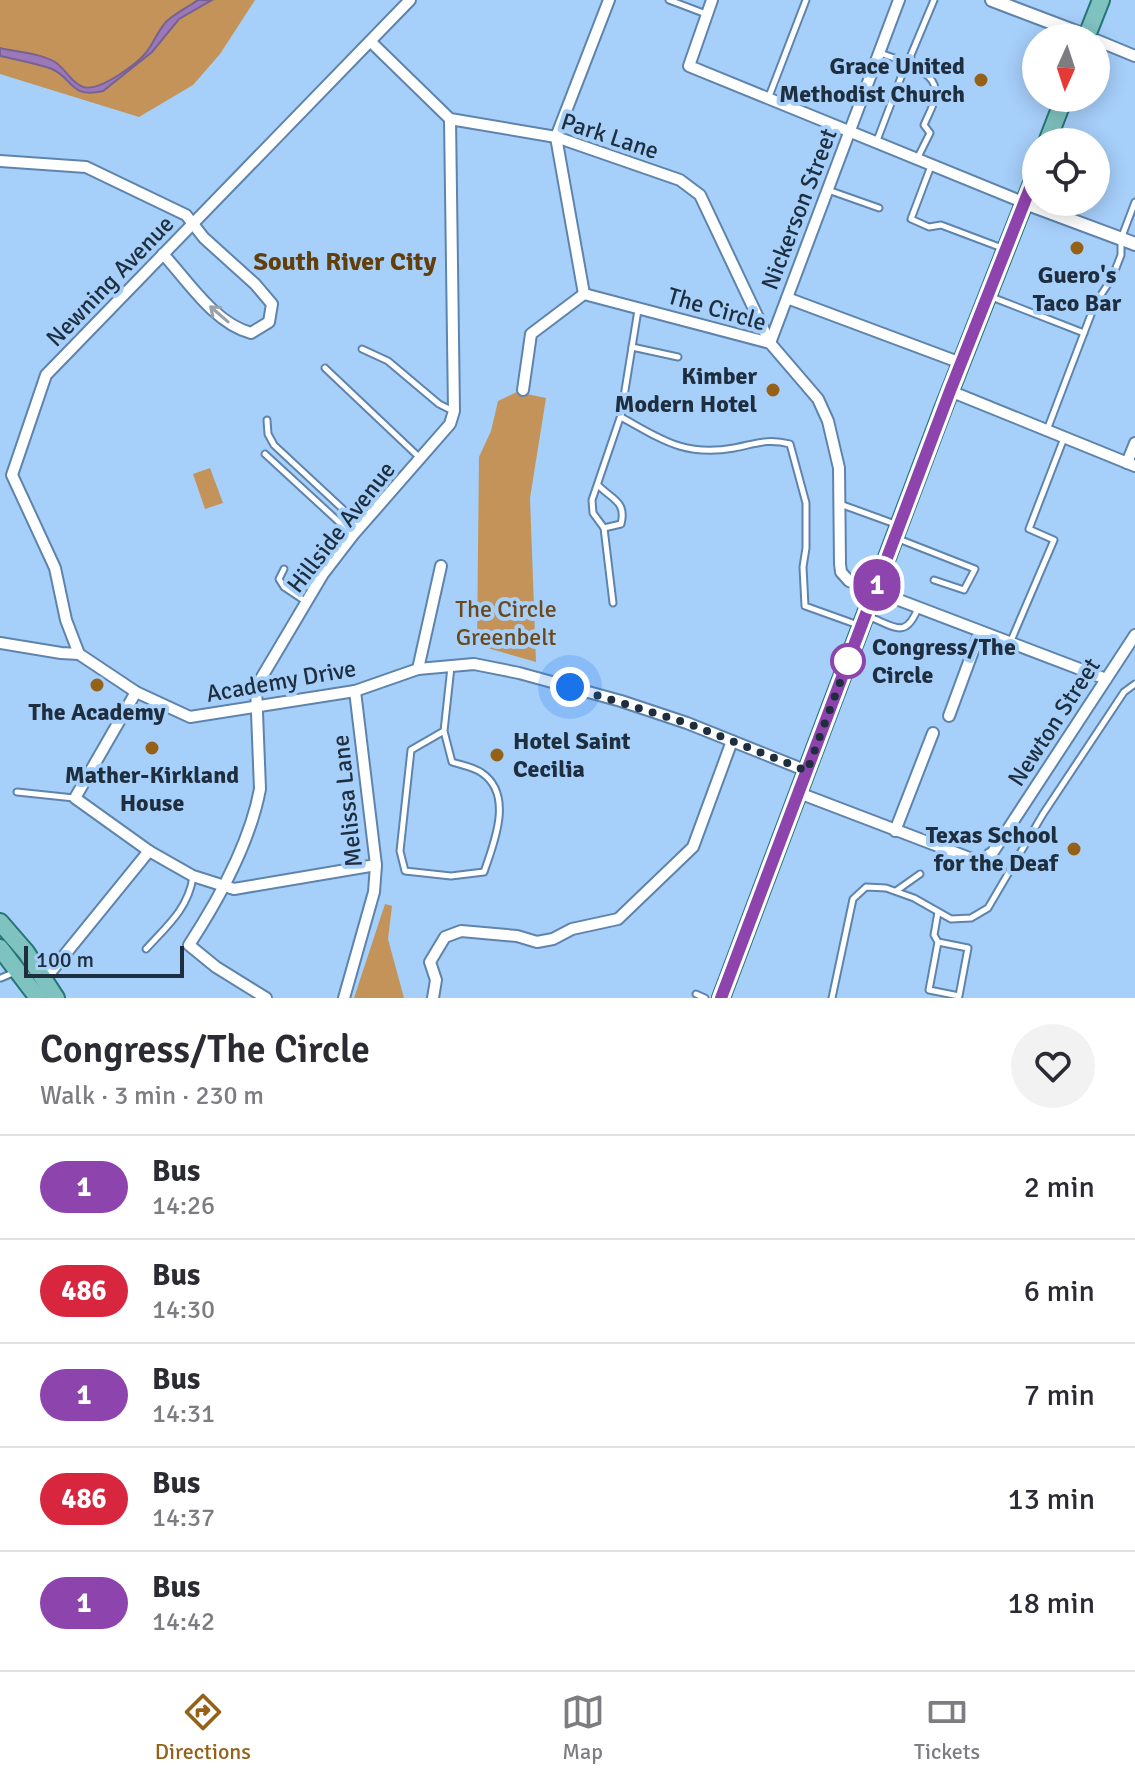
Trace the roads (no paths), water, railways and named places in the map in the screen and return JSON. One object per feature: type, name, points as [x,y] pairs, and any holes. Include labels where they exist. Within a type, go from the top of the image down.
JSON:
[{"type":"main road","points":[[1094,24],[1101,0]]},
{"type":"main road","points":[[721,998],[950,391],[1022,210]]},
{"type":"main road","points":[[0,922],[46,992]]},
{"type":"main road","points":[[0,948],[18,971],[46,992]]},
{"type":"street","name":"Newning Avenue","points":[[79,654],[66,620],[55,568],[12,475],[46,375],[410,0]]},
{"type":"street","points":[[523,390],[531,334],[584,294],[556,137],[609,0]]},
{"type":"street","points":[[712,0],[689,66],[1022,202]]},
{"type":"street","name":"Nickerson Street","points":[[770,343],[899,0]]},
{"type":"street","points":[[995,1],[1054,24]]},
{"type":"street","points":[[371,42],[450,119],[454,411]]},
{"type":"street","points":[[1110,46],[1135,56]]},
{"type":"street","name":"Park Lane","points":[[450,119],[556,137],[680,180],[700,195],[770,343]]},
{"type":"street","points":[[0,161],[86,167],[186,215],[272,304],[269,322],[251,333],[236,329],[209,305],[163,254]]},
{"type":"street","points":[[1060,216],[1135,244]]},
{"type":"street","name":"The Circle","points":[[584,294],[770,343],[824,410],[839,468],[841,572],[849,581],[875,590]]},
{"type":"street","points":[[787,298],[961,363]]},
{"type":"street","points":[[950,391],[1131,465],[1135,443]]},
{"type":"street","name":"Hillside Avenue","points":[[266,998],[216,967],[189,945],[225,887],[257,804],[260,789],[256,687],[323,574],[450,424],[454,411]]},
{"type":"street","points":[[418,669],[441,566]]},
{"type":"street","points":[[875,590],[1106,679]]},
{"type":"street","points":[[949,716],[980,632]]},
{"type":"street","name":"Newton Street","points":[[895,831],[972,859],[983,859],[993,852],[1135,635]]},
{"type":"street","name":"Academy Drive","points":[[0,643],[79,654],[136,692],[190,717],[355,691],[418,669],[474,664],[621,701],[807,771]]},
{"type":"street","name":"Melissa Lane","points":[[344,998],[374,892],[376,865],[355,691]]},
{"type":"street","points":[[136,692],[75,798],[149,851],[193,876],[225,887],[234,889],[376,865]]},
{"type":"street","points":[[799,793],[895,831],[933,733]]},
{"type":"street","points":[[433,998],[436,980],[430,962],[445,937],[461,931],[517,936],[537,942],[553,939],[572,929],[618,919],[693,847],[732,741]]},
{"type":"street","points":[[46,992],[149,851]]},
{"type":"lane","points":[[669,0],[707,14]]},
{"type":"lane","points":[[768,99],[806,0]]},
{"type":"lane","points":[[911,66],[911,55],[934,0]]},
{"type":"lane","points":[[880,53],[923,72],[936,83],[938,91],[924,125],[930,133],[917,160]]},
{"type":"lane","points":[[876,144],[903,72],[911,66]]},
{"type":"lane","points":[[931,165],[911,219],[929,227],[941,225],[1006,250]]},
{"type":"lane","points":[[828,190],[879,208]]},
{"type":"lane","points":[[1047,430],[1095,304],[1112,278],[1121,255],[1121,239],[1135,202]]},
{"type":"lane","points":[[988,296],[1084,333]]},
{"type":"lane","points":[[613,603],[604,528],[593,513],[592,500],[621,417],[638,308]]},
{"type":"lane","points":[[632,347],[678,357]]},
{"type":"lane","points":[[362,349],[388,361],[439,404],[454,411]]},
{"type":"lane","points":[[325,368],[420,458]]},
{"type":"lane","points":[[621,417],[664,443],[689,449],[735,448],[750,442],[790,444],[806,503],[805,606],[901,629],[912,622],[918,607]]},
{"type":"lane","points":[[267,420],[268,434],[274,445],[361,526]]},
{"type":"lane","points":[[1010,643],[1054,540],[1029,529],[1064,437]]},
{"type":"lane","points":[[265,454],[353,535]]},
{"type":"lane","points":[[598,485],[620,502],[624,514],[621,524],[604,528]]},
{"type":"lane","points":[[840,503],[975,569],[964,590],[934,580]]},
{"type":"lane","points":[[284,569],[279,579],[284,587],[306,601]]},
{"type":"lane","points":[[444,731],[411,750],[400,851],[405,871],[451,876],[484,872],[499,825],[496,788],[481,772],[452,762],[444,731],[451,666]]},
{"type":"lane","points":[[832,998],[853,899],[866,887],[895,892],[914,898],[951,919],[971,918],[988,908],[1043,814],[1124,692],[1135,684]]},
{"type":"lane","points":[[17,792],[75,798]]},
{"type":"lane","points":[[895,892],[920,874]]},
{"type":"lane","points":[[146,949],[183,907],[189,897],[193,876]]},
{"type":"lane","points":[[938,912],[934,935],[938,942],[929,990],[959,996],[968,948],[938,942]]},
{"type":"lane","points":[[0,978],[18,971]]},
{"type":"lane","points":[[696,994],[705,998]]},
{"type":"place","name":"Grace United Methodist Church","points":[[981,80]]},
{"type":"place","name":"Guero's Taco Bar","points":[[1077,248]]},
{"type":"place","name":"Kimber Modern Hotel","points":[[773,390]]},
{"type":"place","name":"Congress/The Circle","points":[[848,661]]},
{"type":"place","name":"The Academy","points":[[97,685]]},
{"type":"place","name":"Mather-Kirkland House","points":[[152,748]]},
{"type":"place","name":"Hotel Saint Cecilia","points":[[497,755]]},
{"type":"place","name":"Texas School for the Deaf","points":[[1074,849]]},
{"type":"district","name":"South River City","points":[[345,261]]},
{"type":"park label","name":"The Circle Greenbelt","points":[[506,623]]}]
